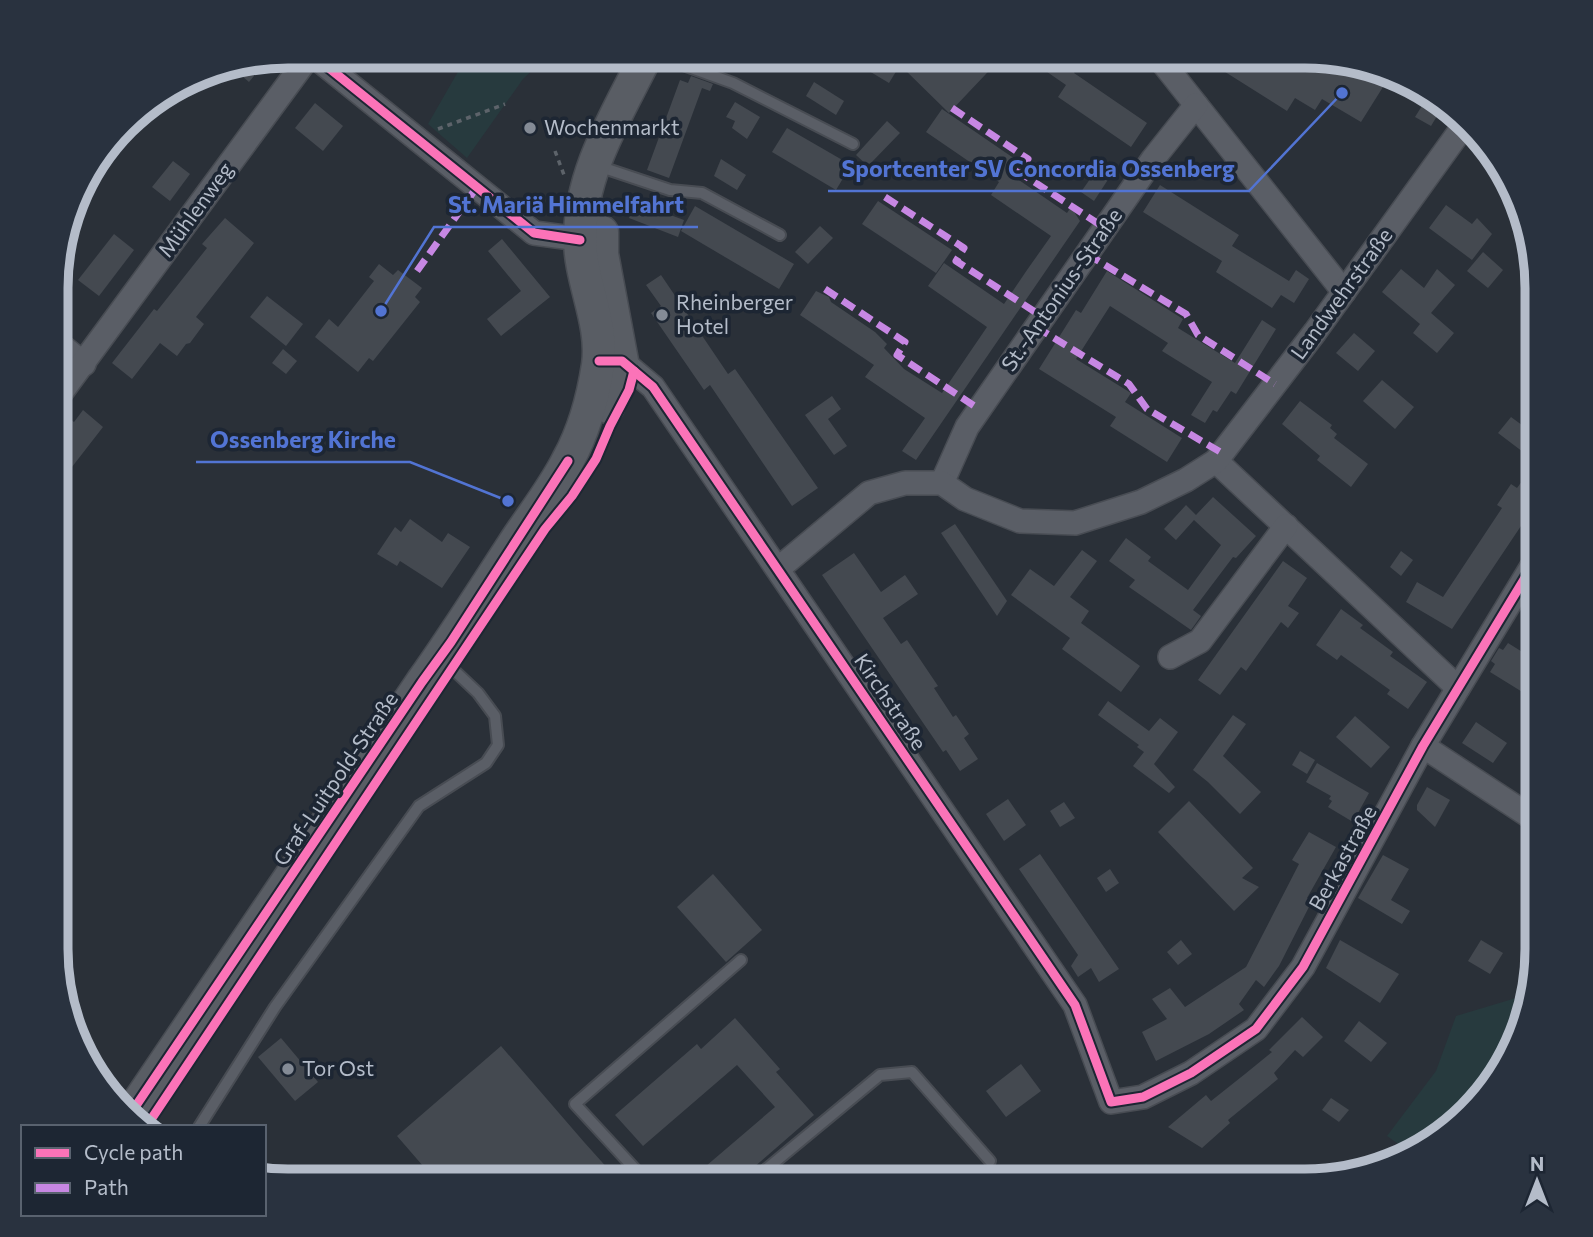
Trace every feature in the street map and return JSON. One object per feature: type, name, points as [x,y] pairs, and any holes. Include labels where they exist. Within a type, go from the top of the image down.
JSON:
[{"type":"street","name":"Mühlenweg","points":[[68,384],[302,68]]},
{"type":"street","points":[[326,68],[534,233],[591,241]]},
{"type":"street","name":"Graf-Luitpold-Straße","points":[[135,1106],[440,657],[568,461],[610,361],[598,333],[585,286],[591,241],[584,204],[601,156],[640,68]]},
{"type":"street","points":[[1168,69],[1344,292]]},
{"type":"street","name":"St.-Antonius-Straße","points":[[942,484],[967,427],[1153,159],[1196,105]]},
{"type":"street","name":"Landwehrstraße","points":[[778,569],[869,493],[905,482],[942,484],[965,499],[1020,521],[1076,523],[1141,502],[1186,480],[1216,461],[1344,292],[1459,132]]},
{"type":"street","points":[[68,351],[83,364]]},
{"type":"street","name":"Kirchstraße","points":[[610,361],[653,387],[1075,1005],[1111,1102]]},
{"type":"street","points":[[1216,461],[1458,688]]},
{"type":"street","points":[[1170,657],[1200,641],[1286,526]]},
{"type":"street","name":"Berkastraße","points":[[1111,1102],[1143,1097],[1191,1073],[1256,1029],[1303,967],[1423,746],[1525,578]]},
{"type":"street","points":[[1423,746],[1524,813]]},
{"type":"lane","points":[[692,68],[733,83],[853,144]]},
{"type":"lane","points":[[601,156],[670,190],[702,193],[780,234]]},
{"type":"lane","points":[[200,1125],[275,1007],[419,806],[486,763],[498,745],[495,716],[478,693],[440,657]]},
{"type":"lane","points":[[634,1168],[575,1104],[741,960]]},
{"type":"lane","points":[[767,1168],[880,1075],[901,1073],[912,1073],[990,1161]]},
{"type":"path","points":[[414,137],[505,104]]},
{"type":"green space","points":[[460,68],[534,68],[523,79],[467,158],[428,124]]},
{"type":"green space","points":[[1519,997],[1502,1046],[1488,1071],[1470,1094],[1439,1123],[1401,1146],[1387,1136],[1436,1071],[1456,1016]]},
{"type":"green space","points":[[1146,1164],[1154,1169],[1136,1169]]},
{"type":"building","points":[[865,69],[898,69],[889,83]]},
{"type":"building","points":[[904,69],[991,69],[949,113]]},
{"type":"building","points":[[1042,69],[1077,69],[1074,73],[1147,123],[1131,147],[1058,97],[1066,85]]},
{"type":"building","points":[[259,70],[249,82],[240,74]]},
{"type":"building","points":[[1222,70],[1333,70],[1377,81],[1383,87],[1361,122],[1322,99],[1315,110],[1295,98],[1287,111]]},
{"type":"building","points":[[691,76],[713,84],[710,91],[702,88],[669,178],[647,170],[680,80],[688,83]]},
{"type":"building","points":[[814,82],[844,101],[836,115],[806,96]]},
{"type":"building","points":[[735,102],[760,117],[747,139],[732,128],[735,121],[726,117]]},
{"type":"building","points":[[315,103],[343,126],[323,151],[295,128]]},
{"type":"building","points":[[1424,103],[1438,114],[1431,126],[1415,117]]},
{"type":"building","points":[[942,109],[1015,159],[1006,171],[1067,213],[1071,207],[1080,221],[916,460],[902,451],[925,418],[865,377],[874,365],[800,315],[816,291],[829,297],[831,302],[875,332],[887,344],[884,348],[904,369],[942,393],[987,327],[928,286],[944,263],[1004,304],[1051,236],[991,195],[999,182],[926,132]]},
{"type":"building","points":[[887,121],[900,133],[868,166],[856,155]]},
{"type":"building","points":[[787,128],[851,165],[836,190],[772,152]]},
{"type":"building","points":[[721,159],[746,175],[737,190],[714,176]]},
{"type":"building","points":[[173,161],[190,174],[170,201],[152,187]]},
{"type":"building","points":[[1099,166],[1111,175],[1094,201],[1081,192]]},
{"type":"building","points":[[1160,185],[1239,235],[1232,246],[1289,281],[1296,270],[1309,279],[1294,303],[1281,295],[1272,308],[1216,272],[1222,261],[1143,212]]},
{"type":"building","points":[[878,201],[952,250],[936,273],[862,224]]},
{"type":"building","points":[[635,202],[684,220],[678,237],[629,218]]},
{"type":"building","points":[[1446,205],[1472,224],[1477,218],[1492,234],[1472,260],[1429,228]]},
{"type":"building","points":[[695,206],[794,264],[779,289],[681,231]]},
{"type":"building","points":[[225,218],[254,243],[196,317],[204,324],[190,343],[186,344],[177,356],[160,343],[132,379],[112,363],[207,248],[202,244]]},
{"type":"building","points":[[820,226],[833,238],[808,264],[795,252]]},
{"type":"building","points":[[114,234],[134,250],[99,296],[78,280]]},
{"type":"building","points":[[502,239],[550,297],[501,336],[487,319],[521,291],[488,251]]},
{"type":"building","points":[[1483,252],[1503,270],[1488,288],[1467,271]]},
{"type":"building","points":[[379,264],[393,275],[398,270],[422,288],[415,297],[420,302],[373,361],[369,358],[358,372],[315,337],[329,319],[338,327],[374,281],[369,277]]},
{"type":"building","points":[[1401,269],[1424,288],[1437,269],[1455,285],[1431,313],[1454,333],[1437,353],[1413,333],[1420,324],[1382,292]]},
{"type":"building","points":[[1107,271],[1183,319],[1178,328],[1235,363],[1262,320],[1276,329],[1236,394],[1231,391],[1217,412],[1213,410],[1205,423],[1191,415],[1212,382],[1162,351],[1168,343],[1110,306],[1076,359],[1131,393],[1125,402],[1182,438],[1167,462],[1110,426],[1116,417],[1039,369],[1076,310],[1081,313]]},
{"type":"building","points":[[661,275],[728,374],[735,369],[818,488],[792,506],[710,385],[704,390],[651,313],[661,306],[646,285]]},
{"type":"building","points":[[267,296],[303,324],[286,346],[250,317]]},
{"type":"building","points":[[1354,333],[1375,351],[1358,371],[1336,353]]},
{"type":"building","points":[[283,349],[297,361],[286,374],[272,363]]},
{"type":"building","points":[[1382,380],[1414,407],[1395,429],[1363,401]]},
{"type":"building","points":[[832,396],[841,409],[828,419],[847,446],[834,455],[805,415]]},
{"type":"building","points":[[1300,401],[1332,425],[1330,428],[1337,434],[1334,438],[1368,464],[1351,487],[1317,460],[1320,456],[1282,424]]},
{"type":"building","points":[[83,410],[103,427],[68,472],[68,421],[70,419],[74,422]]},
{"type":"building","points":[[1511,417],[1525,427],[1525,453],[1498,433]]},
{"type":"building","points":[[1525,477],[1525,520],[1452,629],[1406,602],[1417,582],[1443,597],[1502,508],[1497,505],[1511,484],[1517,488]]},
{"type":"building","points":[[1213,497],[1256,536],[1236,558],[1233,557],[1193,610],[1201,616],[1191,630],[1129,587],[1135,580],[1109,561],[1126,538],[1151,557],[1148,561],[1188,590],[1221,545],[1194,520],[1176,540],[1164,529],[1186,505],[1196,515]]},
{"type":"building","points":[[410,519],[442,542],[448,533],[470,547],[442,588],[400,561],[397,566],[377,554],[395,527],[401,532]]},
{"type":"building","points":[[955,524],[1007,601],[997,616],[941,533]]},
{"type":"building","points":[[1082,550],[1097,561],[1070,597],[1089,611],[1081,623],[1140,666],[1121,692],[1062,649],[1070,638],[1011,595],[1030,569],[1054,586]]},
{"type":"building","points":[[1401,551],[1413,560],[1401,576],[1390,567]]},
{"type":"building","points":[[854,553],[881,592],[905,575],[918,594],[883,618],[901,644],[907,640],[938,686],[934,688],[953,717],[956,715],[969,734],[964,738],[978,759],[960,771],[946,750],[943,752],[822,575]]},
{"type":"building","points":[[1283,561],[1307,578],[1288,606],[1299,613],[1288,628],[1281,622],[1246,671],[1241,667],[1220,695],[1198,680]]},
{"type":"building","points":[[1341,609],[1363,625],[1360,628],[1393,652],[1390,656],[1427,682],[1408,709],[1387,694],[1390,690],[1341,655],[1337,660],[1316,645]]},
{"type":"building","points":[[1508,643],[1524,653],[1524,693],[1490,672],[1495,664],[1491,661],[1499,648],[1503,650]]},
{"type":"building","points":[[1108,701],[1149,731],[1160,718],[1178,732],[1154,764],[1175,787],[1169,793],[1133,766],[1144,752],[1137,747],[1139,745],[1098,715]]},
{"type":"building","points":[[1233,715],[1246,724],[1223,756],[1261,792],[1240,814],[1193,770]]},
{"type":"building","points":[[1355,716],[1390,747],[1371,768],[1336,737]]},
{"type":"building","points":[[1476,722],[1507,743],[1493,763],[1462,743]]},
{"type":"building","points":[[1300,751],[1315,760],[1307,774],[1292,765]]},
{"type":"building","points":[[1317,763],[1369,793],[1353,822],[1328,807],[1332,801],[1329,799],[1331,796],[1306,782]]},
{"type":"building","points":[[1427,787],[1450,800],[1435,827],[1417,810]]},
{"type":"building","points":[[1008,799],[1026,825],[1004,841],[986,814]]},
{"type":"building","points":[[1189,801],[1253,868],[1242,878],[1259,887],[1234,911],[1158,832]]},
{"type":"building","points":[[1064,802],[1075,818],[1060,827],[1050,811]]},
{"type":"building","points":[[1309,832],[1336,847],[1307,898],[1312,901],[1279,966],[1264,987],[1256,980],[1239,1004],[1244,1010],[1209,1034],[1156,1061],[1142,1032],[1167,1019],[1152,999],[1170,988],[1185,1007],[1246,967],[1299,864],[1292,860]]},
{"type":"building","points":[[1040,854],[1119,969],[1099,982],[1091,968],[1078,977],[1071,966],[1078,955],[1019,869]]},
{"type":"building","points":[[1383,855],[1409,869],[1391,900],[1410,911],[1402,924],[1358,898]]},
{"type":"building","points":[[1110,869],[1119,883],[1106,892],[1097,878]]},
{"type":"building","points":[[713,874],[762,930],[726,962],[677,907]]},
{"type":"building","points":[[1181,940],[1192,954],[1178,965],[1167,952]]},
{"type":"building","points":[[1340,940],[1399,974],[1380,1003],[1326,968]]},
{"type":"building","points":[[1481,940],[1503,953],[1490,974],[1468,961]]},
{"type":"building","points":[[1302,1017],[1323,1037],[1303,1057],[1295,1050],[1274,1073],[1278,1079],[1228,1120],[1230,1123],[1202,1148],[1168,1127],[1206,1095],[1211,1101],[1272,1052],[1269,1050]]},
{"type":"building","points":[[735,1018],[780,1069],[776,1072],[814,1115],[752,1168],[703,1168],[775,1107],[737,1065],[643,1146],[615,1115],[697,1044],[701,1049]]},
{"type":"building","points":[[1359,1021],[1387,1043],[1371,1062],[1344,1041]]},
{"type":"building","name":"Tor Ost","points":[[281,1038],[318,1082],[295,1101],[258,1057]]},
{"type":"building","points":[[501,1046],[608,1168],[425,1168],[397,1136]]},
{"type":"building","points":[[1021,1064],[1041,1091],[1006,1117],[986,1091]]},
{"type":"building","points":[[1331,1098],[1349,1110],[1339,1122],[1322,1110]]},
{"type":"marked path","points":[[952,108],[1028,159],[1019,172],[1105,228]]},
{"type":"marked path","points":[[417,271],[477,187]]},
{"type":"marked path","points":[[885,197],[964,248],[956,261],[1043,317]]},
{"type":"marked path","points":[[1087,254],[1186,314],[1198,335],[1275,384]]},
{"type":"marked path","points":[[825,289],[905,342],[897,355],[979,409]]},
{"type":"marked path","points":[[1036,327],[1129,384],[1147,409],[1222,453]]},
{"type":"cycle path","points":[[329,68],[534,233],[580,240]]},
{"type":"cycle path","points":[[599,361],[622,361],[653,387],[1075,1005],[1111,1102],[1143,1097],[1191,1073],[1256,1029],[1303,967],[1423,746],[1525,578]]},
{"type":"cycle path","points":[[151,1120],[545,529],[572,496],[596,459],[629,390],[634,371]]},
{"type":"cycle path","points":[[135,1106],[451,642],[568,461]]},
{"type":"place","name":"Sportcenter SV Concordia Ossenberg","points":[[1342,93]]},
{"type":"place","name":"Wochenmarkt","points":[[530,128]]},
{"type":"place","name":"St. Mariä Himmelfahrt","points":[[381,311]]},
{"type":"place","name":"Rheinberger Hotel","points":[[662,315]]},
{"type":"place","name":"Ossenberg Kirche","points":[[508,501]]},
{"type":"place","name":"Tor Ost","points":[[288,1069]]}]
